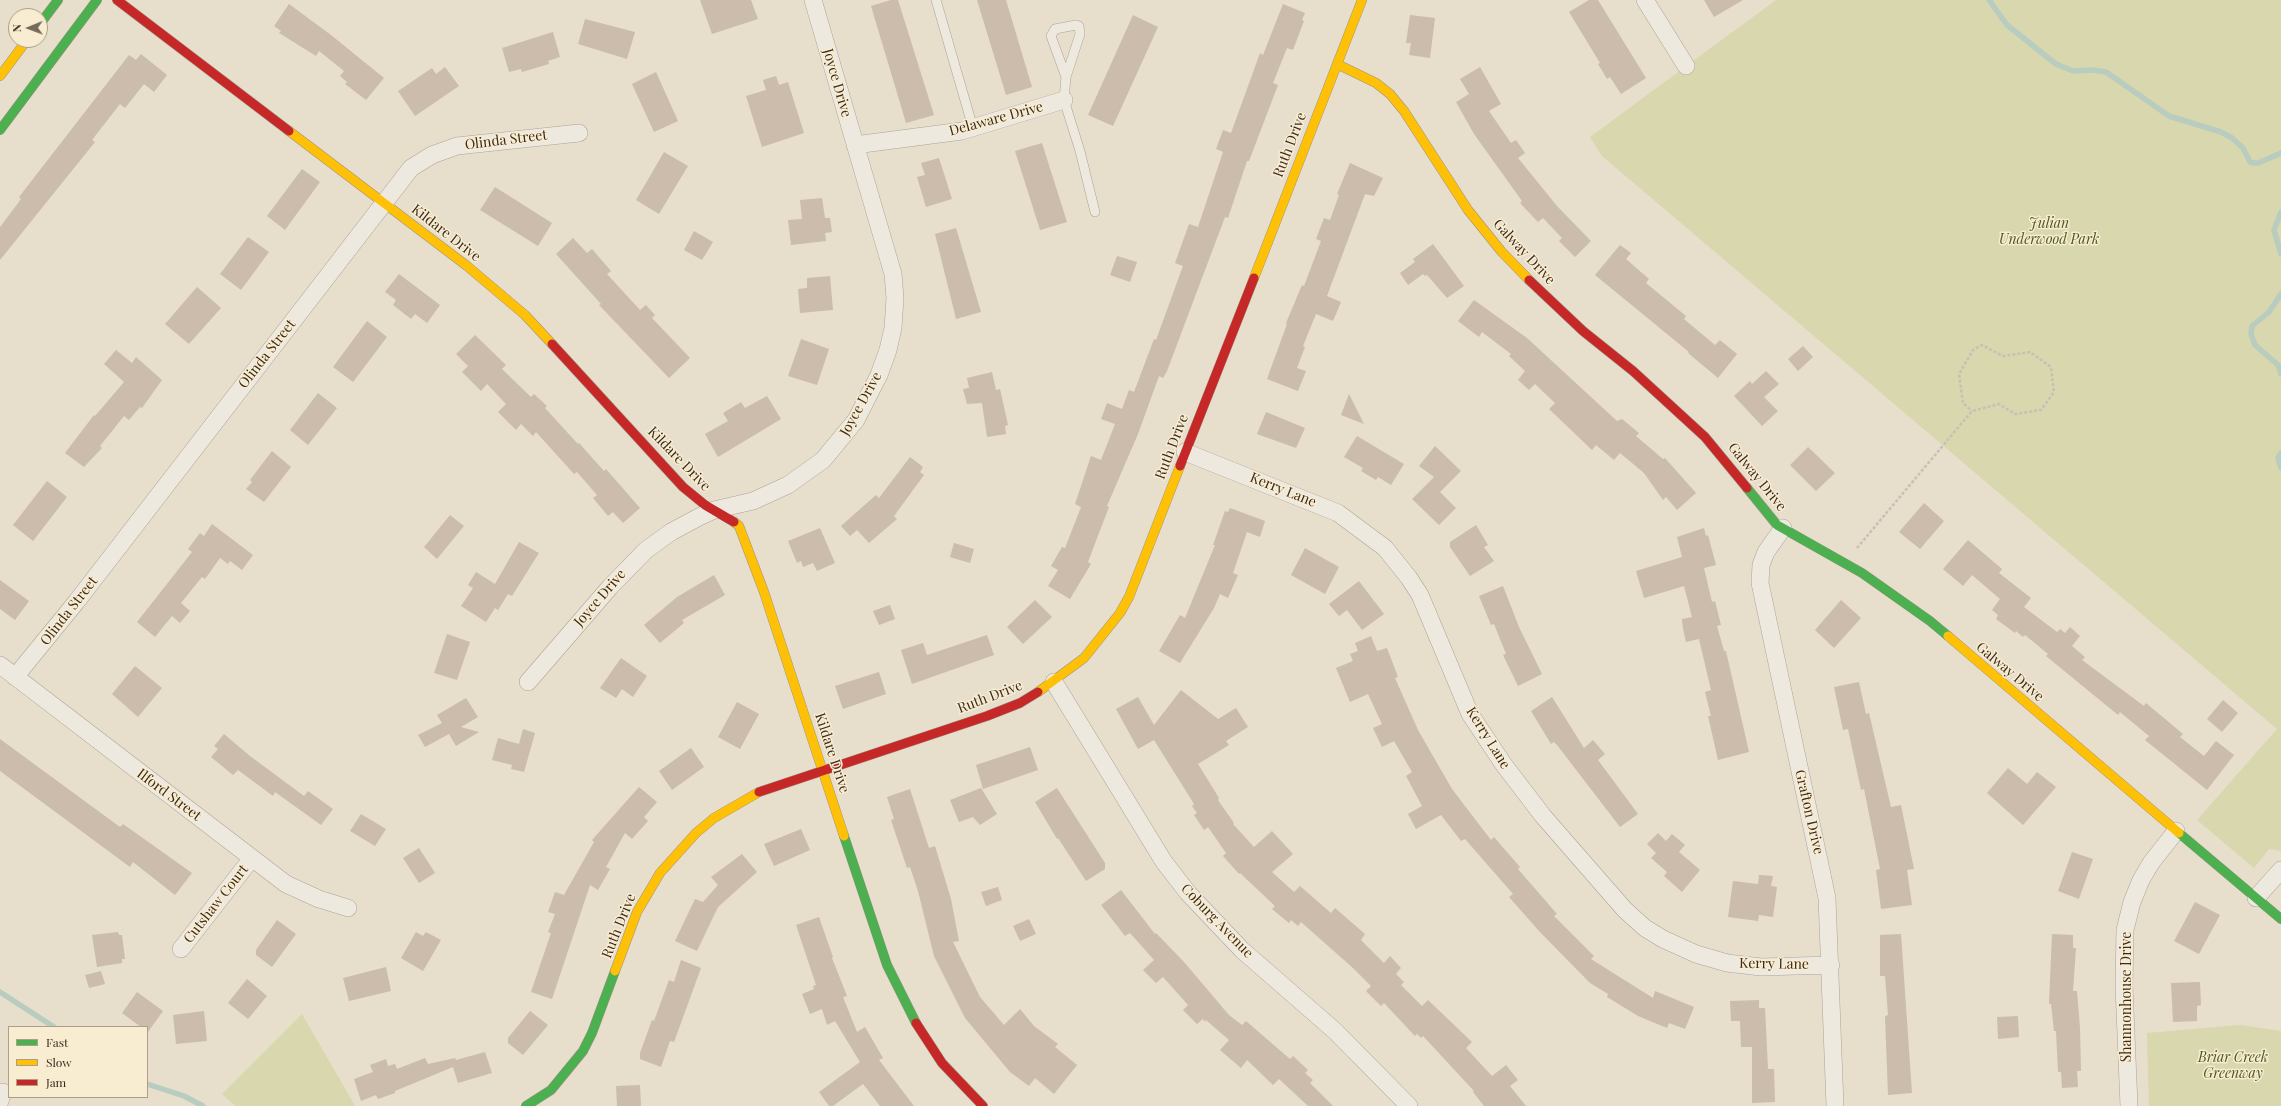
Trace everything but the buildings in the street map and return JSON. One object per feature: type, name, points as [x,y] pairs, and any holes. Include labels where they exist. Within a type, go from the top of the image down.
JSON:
[{"type":"street","points":[[48,13],[58,0]]},
{"type":"street","points":[[0,130],[97,0]]},
{"type":"street","name":"Kildare Drive","points":[[116,0],[467,266],[525,315],[683,487],[705,505],[730,518],[739,526],[747,544],[887,965],[906,1008],[928,1044],[942,1063],[984,1106]]},
{"type":"street","name":"Joyce Drive","points":[[528,682],[630,564],[671,532],[714,510],[753,501],[788,485],[819,464],[840,442],[856,420],[879,375],[888,350],[893,328],[894,292],[887,251],[813,0]]},
{"type":"street","name":"Ruth Drive","points":[[528,1105],[551,1090],[571,1068],[583,1051],[592,1033],[637,912],[660,873],[676,853],[696,833],[738,803],[759,792],[987,716],[1020,703],[1054,682],[1084,658],[1120,613],[1129,597],[1362,0]]},
{"type":"street","points":[[1645,0],[1686,66]]},
{"type":"street","points":[[0,76],[22,48]]},
{"type":"street","name":"Galway Drive","points":[[1336,64],[1376,83],[1390,94],[1404,111],[1468,210],[1500,251],[1520,272],[1578,325],[1633,371],[1705,436],[1777,525],[1844,563],[1900,598],[1930,621],[2281,919]]},
{"type":"street","name":"Delaware Drive","points":[[856,145],[962,131],[1064,100]]},
{"type":"street","name":"Olinda Street","points":[[15,677],[77,601],[383,202],[411,168],[432,155],[457,146],[579,133]]},
{"type":"street","name":"Kerry Lane","points":[[1185,452],[1338,513],[1386,548],[1420,595],[1470,714],[1504,765],[1543,816],[1614,899],[1645,928],[1663,939],[1696,954],[1727,963],[1761,967],[1831,965]]},
{"type":"street","name":"Grafton Drive","points":[[1783,528],[1766,552],[1761,565],[1760,583],[1827,898],[1831,965],[1835,1106]]},
{"type":"street","name":"Ilford Street","points":[[0,665],[286,884],[300,891],[348,908]]},
{"type":"street","name":"Coburg Avenue","points":[[1054,682],[1164,862],[1188,893],[1242,950],[1335,1030],[1409,1106]]},
{"type":"street","name":"Shannonhouse Drive","points":[[2129,1106],[2124,986],[2125,930],[2132,902],[2141,880],[2151,863],[2176,831]]},
{"type":"street","name":"Cutshaw Court","points":[[181,949],[252,858]]},
{"type":"street","points":[[2256,898],[2281,870]]},
{"type":"lane","points":[[936,0],[973,128]]},
{"type":"lane","points":[[1066,77],[1051,36],[1055,29],[1076,25],[1079,26],[1080,34],[1066,77],[1064,100],[1080,152],[1095,212]]},
{"type":"path","points":[[1844,563],[1972,411],[1999,404],[2015,414],[2041,410],[2054,392],[2051,367],[2030,352],[2004,356],[1982,345],[1973,350],[1959,374],[1963,403],[1972,411]]},
{"type":"green space","name":"Julian Underwood Park","points":[[1776,0],[2281,0],[2281,851],[2269,849],[2254,868],[2197,820],[2277,729],[1602,156],[1590,137]]},
{"type":"green space","points":[[302,1014],[355,1106],[236,1106],[222,1094]]},
{"type":"green space","name":"Briar Creek Greenway","points":[[2240,1025],[2281,1031],[2281,1106],[2149,1106],[2147,1033]]},
{"type":"waterway","points":[[1989,0],[2007,25],[2056,64],[2073,71],[2092,70],[2106,72],[2169,116],[2221,132],[2232,138],[2243,148],[2250,162],[2258,163],[2281,153]]},
{"type":"waterway","points":[[2281,212],[2274,230],[2281,254]]},
{"type":"waterway","points":[[2281,294],[2269,312],[2252,326],[2251,334],[2255,345],[2278,365],[2281,374]]},
{"type":"waterway","points":[[2281,453],[2278,458],[2281,468]]},
{"type":"waterway","points":[[0,992],[52,1026]]},
{"type":"waterway","points":[[148,1084],[184,1096],[203,1106]]},
{"type":"traffic: fast","points":[[48,13],[58,0]]},
{"type":"traffic: fast","points":[[0,130],[97,0]]},
{"type":"traffic: fast","points":[[1747,488],[1777,525],[1862,573],[1930,621],[1948,636]]},
{"type":"traffic: fast","points":[[2179,833],[2281,919]]},
{"type":"traffic: fast","points":[[844,836],[887,965],[916,1023]]},
{"type":"traffic: fast","points":[[526,1106],[551,1090],[583,1051],[592,1033],[615,971]]},
{"type":"traffic: slow","points":[[1254,278],[1362,0]]},
{"type":"traffic: slow","points":[[0,76],[21,48]]},
{"type":"traffic: slow","points":[[1337,64],[1376,83],[1390,94],[1404,111],[1468,210],[1501,251],[1529,280]]},
{"type":"traffic: slow","points":[[289,131],[467,266],[525,315],[552,344]]},
{"type":"traffic: slow","points":[[1038,692],[1084,658],[1120,613],[1129,597],[1180,466]]},
{"type":"traffic: slow","points":[[734,522],[739,526],[764,592],[844,836]]},
{"type":"traffic: slow","points":[[1948,636],[2179,833]]},
{"type":"traffic: slow","points":[[615,971],[637,912],[660,873],[696,833],[714,818],[759,792]]},
{"type":"traffic: jam","points":[[117,0],[289,131]]},
{"type":"traffic: jam","points":[[1180,466],[1254,278]]},
{"type":"traffic: jam","points":[[1529,280],[1583,331],[1633,371],[1705,437],[1747,488]]},
{"type":"traffic: jam","points":[[552,344],[683,487],[705,505],[734,522]]},
{"type":"traffic: jam","points":[[759,792],[987,716],[1020,703],[1038,692]]},
{"type":"traffic: jam","points":[[916,1023],[942,1063],[983,1106]]}]
